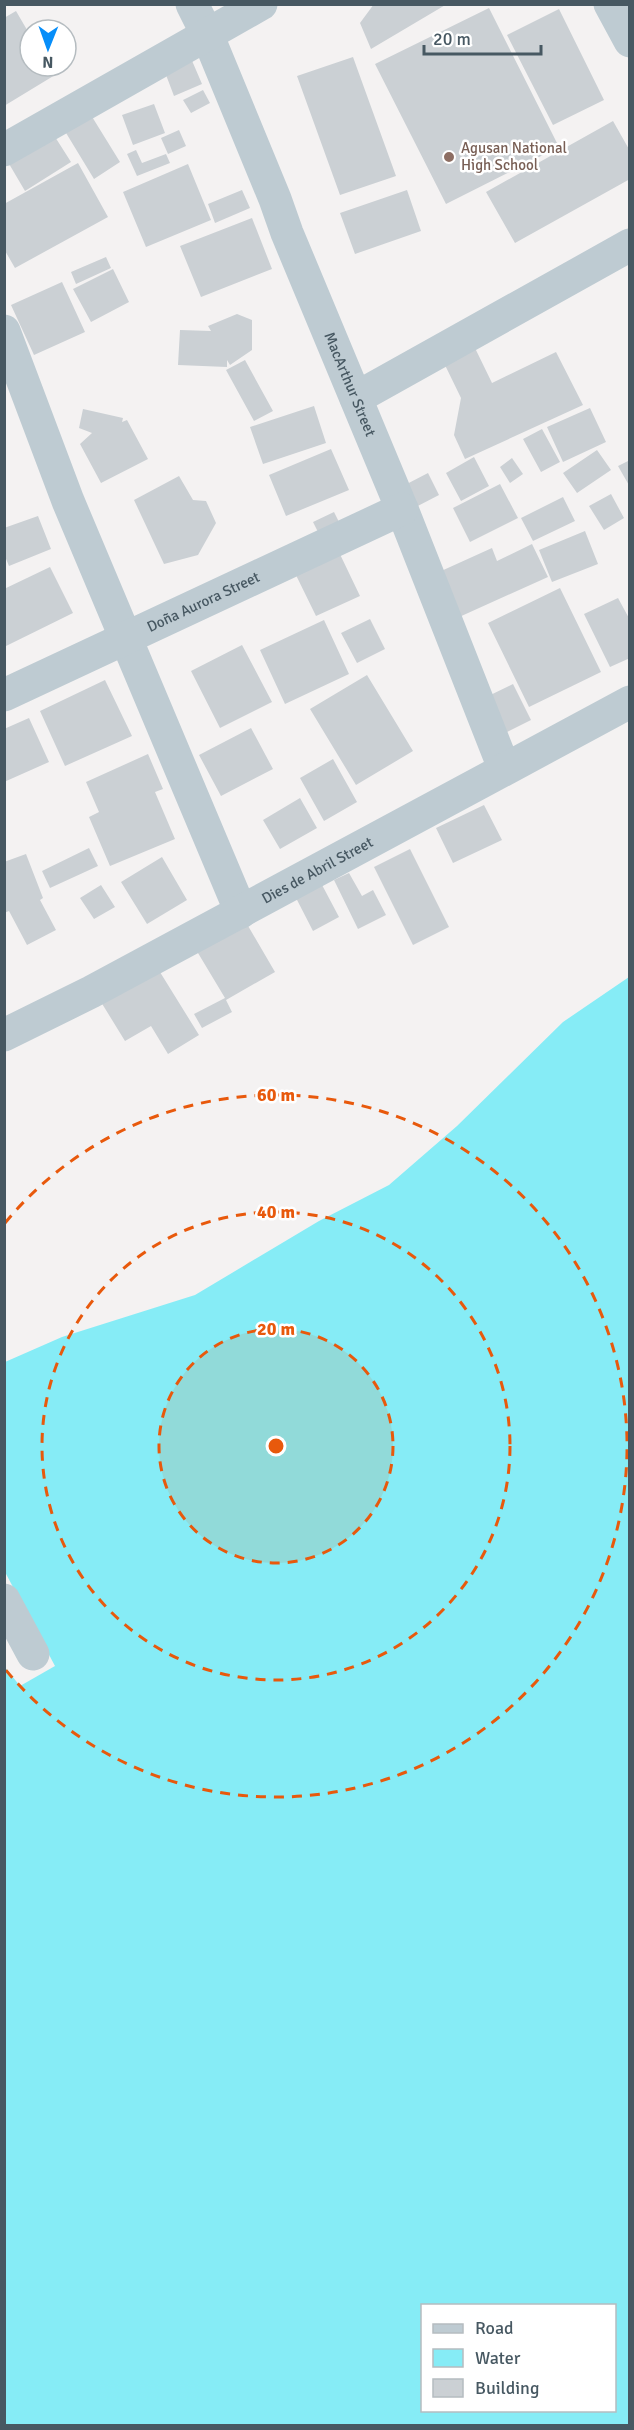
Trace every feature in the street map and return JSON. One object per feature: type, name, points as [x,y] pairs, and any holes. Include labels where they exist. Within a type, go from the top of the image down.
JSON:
[{"type":"street","name":"MacArthur Street","points":[[192,4],[207,34],[402,509],[504,768]]},
{"type":"street","points":[[4,150],[261,4]]},
{"type":"street","points":[[610,4],[630,40]]},
{"type":"street","points":[[356,398],[630,245]]},
{"type":"street","points":[[4,331],[68,501],[241,912]]},
{"type":"street","name":"Doña Aurora Street","points":[[4,695],[402,509]]},
{"type":"street","name":"Dies de Abril Street","points":[[4,1035],[241,912],[630,702]]},
{"type":"street","points":[[4,1600],[33,1654]]},
{"type":"water","points":[[629,977],[629,2425],[5,2425],[4,1666],[20,1686],[55,1666],[5,1572],[5,1362],[62,1337],[195,1295],[319,1221],[389,1185],[457,1126],[563,1022]]},
{"type":"building","points":[[374,4],[447,4],[371,49],[360,23]]},
{"type":"building","points":[[489,8],[559,147],[446,204],[375,64]]},
{"type":"building","points":[[559,9],[604,100],[553,125],[507,35]]},
{"type":"building","points":[[16,11],[20,18],[18,18],[18,78],[50,78],[4,106],[4,18]]},
{"type":"building","points":[[190,56],[202,84],[174,96],[163,67]]},
{"type":"building","points":[[353,57],[396,176],[340,195],[297,76]]},
{"type":"building","points":[[203,90],[210,103],[191,113],[183,100]]},
{"type":"building","points":[[154,104],[165,133],[133,145],[122,115]]},
{"type":"building","points":[[86,107],[120,162],[94,179],[60,123]]},
{"type":"building","points":[[613,121],[630,151],[630,179],[515,243],[486,192]]},
{"type":"building","points":[[50,129],[71,162],[25,191],[5,157]]},
{"type":"building","points":[[179,130],[186,146],[168,154],[161,138]]},
{"type":"building","points":[[136,150],[142,163],[166,154],[170,163],[137,176],[127,154]]},
{"type":"building","points":[[78,163],[108,217],[15,268],[4,249],[4,204]]},
{"type":"building","points":[[188,164],[211,220],[146,247],[123,192]]},
{"type":"building","points":[[242,190],[250,208],[215,223],[208,204]]},
{"type":"building","points":[[407,190],[421,231],[355,254],[340,213]]},
{"type":"building","points":[[252,218],[272,269],[201,297],[180,246]]},
{"type":"building","points":[[106,257],[111,268],[76,284],[71,272]]},
{"type":"building","points":[[113,269],[129,302],[91,322],[73,289]]},
{"type":"building","points":[[62,282],[85,332],[34,355],[11,305]]},
{"type":"building","points":[[237,314],[252,320],[252,350],[230,365],[227,360],[227,367],[178,365],[180,330],[211,331],[208,326]]},
{"type":"building","points":[[475,348],[492,383],[556,352],[583,405],[465,459],[454,435],[461,398],[444,363]]},
{"type":"building","points":[[245,360],[273,411],[254,421],[226,370]]},
{"type":"building","points":[[314,406],[326,443],[263,464],[250,427]]},
{"type":"building","points":[[590,408],[606,442],[563,462],[547,427]]},
{"type":"building","points":[[83,409],[123,418],[122,422],[127,420],[148,459],[101,483],[80,444],[92,433],[79,428]]},
{"type":"building","points":[[542,429],[560,462],[541,472],[523,439]]},
{"type":"building","points":[[331,449],[349,490],[286,516],[269,475]]},
{"type":"building","points":[[597,450],[611,470],[577,493],[563,473]]},
{"type":"building","points":[[474,457],[489,486],[461,501],[446,473]]},
{"type":"building","points":[[512,458],[523,474],[510,483],[500,467]]},
{"type":"building","points":[[630,460],[630,487],[618,466]]},
{"type":"building","points":[[428,473],[439,495],[412,509],[401,487]]},
{"type":"building","points":[[179,476],[193,500],[206,501],[216,523],[198,555],[164,564],[134,500]]},
{"type":"building","points":[[500,484],[518,518],[470,542],[453,508]]},
{"type":"building","points":[[611,494],[624,518],[604,530],[589,506]]},
{"type":"building","points":[[563,497],[575,521],[533,541],[521,518]]},
{"type":"building","points":[[334,512],[342,528],[321,538],[313,522]]},
{"type":"building","points":[[38,516],[51,549],[9,566],[4,554],[4,528]]},
{"type":"building","points":[[585,531],[598,564],[552,582],[539,550]]},
{"type":"building","points":[[532,544],[548,577],[457,618],[439,572],[492,548],[497,561]]},
{"type":"building","points":[[337,548],[360,596],[316,616],[293,569]]},
{"type":"building","points":[[50,567],[73,613],[4,647],[4,589]]},
{"type":"building","points":[[560,588],[601,672],[529,707],[488,623]]},
{"type":"building","points":[[618,598],[630,620],[630,658],[610,667],[584,614]]},
{"type":"building","points":[[370,619],[385,649],[357,663],[341,633]]},
{"type":"building","points":[[324,620],[349,674],[285,704],[260,650]]},
{"type":"building","points":[[242,645],[272,702],[220,728],[191,671]]},
{"type":"building","points":[[367,675],[413,751],[356,785],[310,709]]},
{"type":"building","points":[[105,680],[132,736],[65,766],[40,711]]},
{"type":"building","points":[[513,684],[531,720],[497,737],[478,701]]},
{"type":"building","points":[[29,718],[49,762],[4,782],[4,729]]},
{"type":"building","points":[[251,728],[273,769],[221,796],[199,755]]},
{"type":"building","points":[[148,754],[163,789],[155,792],[175,839],[110,866],[89,817],[99,812],[86,782]]},
{"type":"building","points":[[333,759],[357,802],[324,821],[300,778]]},
{"type":"building","points":[[300,798],[317,828],[280,849],[263,820]]},
{"type":"building","points":[[484,805],[502,840],[453,863],[436,828]]},
{"type":"building","points":[[89,848],[98,866],[50,888],[42,871]]},
{"type":"building","points":[[410,849],[449,927],[413,945],[374,867]]},
{"type":"building","points":[[26,854],[43,898],[40,900],[56,930],[27,945],[9,911],[4,913],[4,862]]},
{"type":"building","points":[[162,857],[187,900],[147,924],[121,882]]},
{"type":"building","points":[[349,873],[362,896],[373,890],[386,915],[358,929],[334,880]]},
{"type":"building","points":[[321,883],[339,917],[313,931],[295,896]]},
{"type":"building","points":[[101,885],[115,907],[94,919],[80,898]]},
{"type":"building","points":[[244,919],[275,972],[226,1000],[232,1012],[202,1028],[194,1014],[225,998],[195,948]]},
{"type":"building","points":[[155,964],[199,1035],[168,1054],[151,1026],[125,1041],[101,1002]]},
{"type":"place","name":"Agusan National High School","points":[[449,157]]}]
